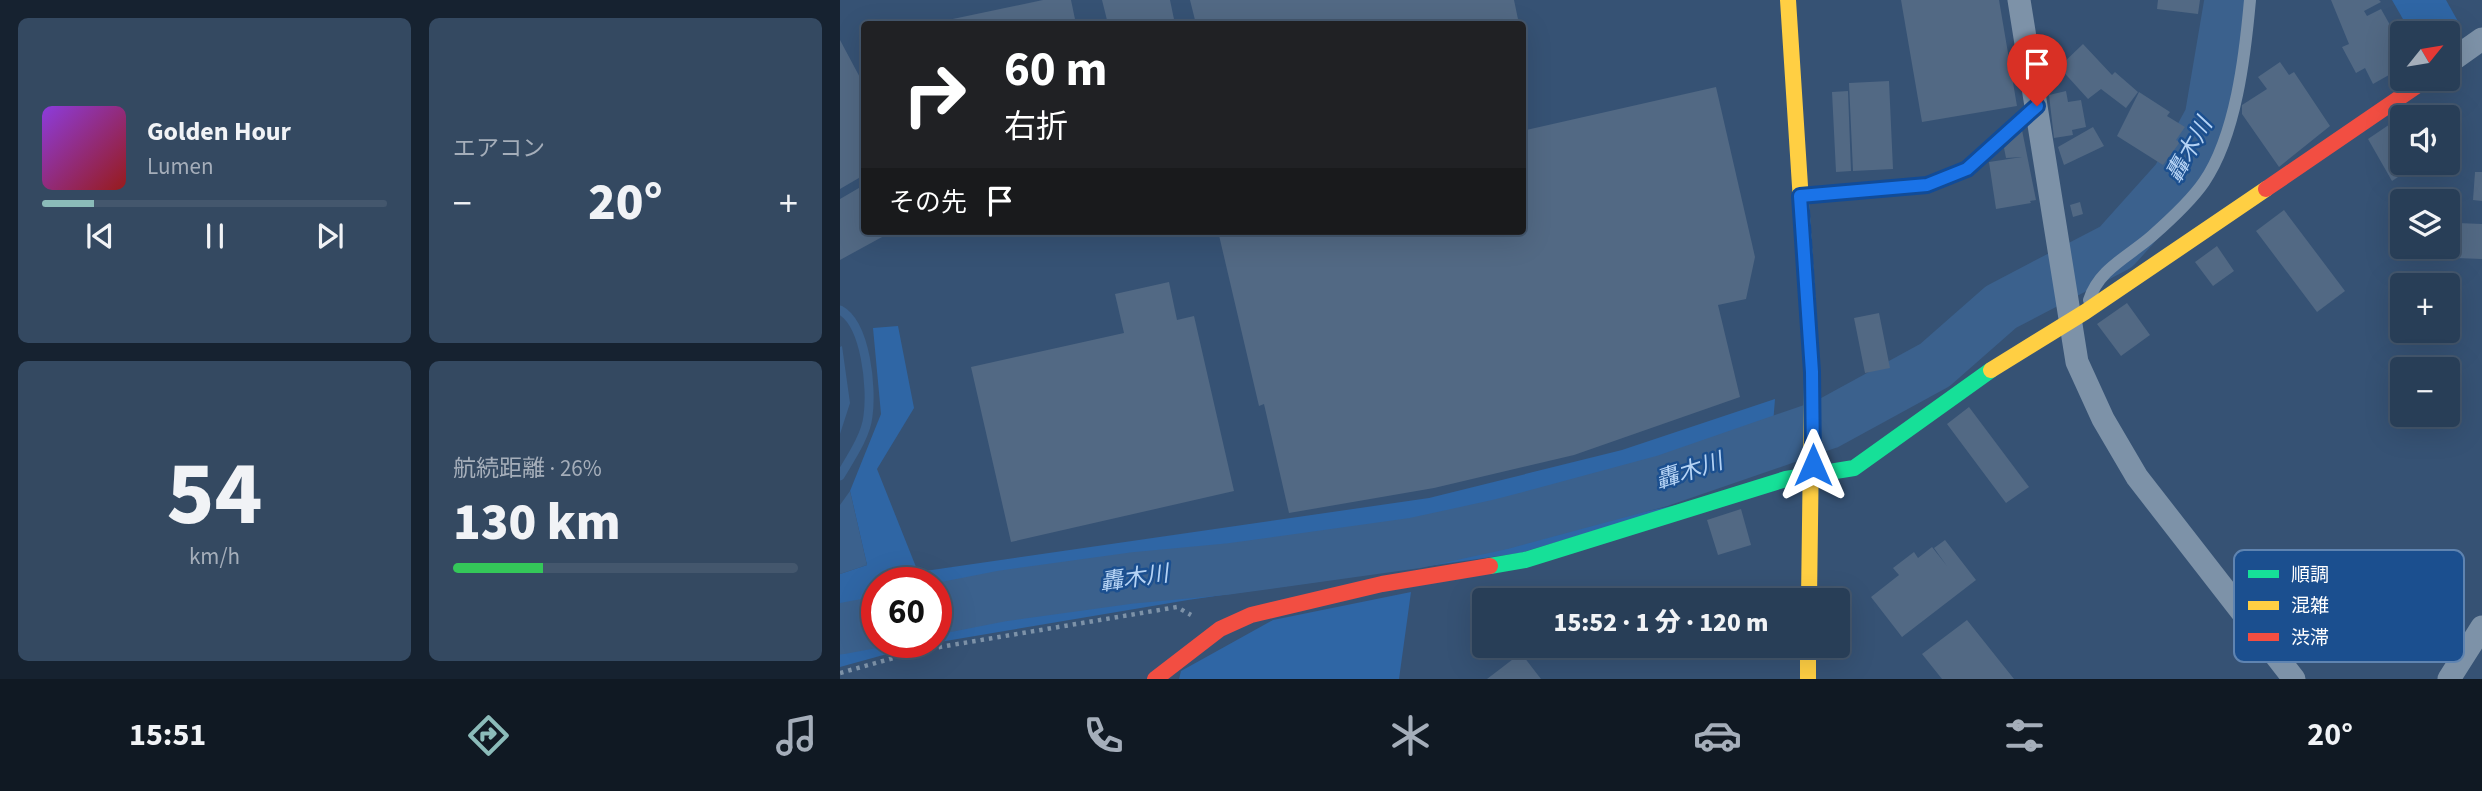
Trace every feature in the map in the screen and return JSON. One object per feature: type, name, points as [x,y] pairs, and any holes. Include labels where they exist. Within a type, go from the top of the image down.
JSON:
[{"type":"street","points":[[1788,0],[1812,372],[1809,588]]},
{"type":"street","points":[[2019,0],[2037,106],[2055,242],[2078,317],[2077,362],[2103,418],[2137,477],[2234,602]]},
{"type":"street","points":[[2460,55],[2482,39]]},
{"type":"street","points":[[1155,679],[1220,629],[1251,615],[1382,584],[1525,559],[1812,471],[1854,468],[1989,371],[2078,317],[2409,91]]},
{"type":"street","points":[[2464,655],[2482,627]]},
{"type":"street","points":[[1808,658],[1808,679]]},
{"type":"street","points":[[2281,662],[2294,679]]},
{"type":"street","points":[[2449,679],[2460,662]]},
{"type":"lane","points":[[2078,317],[2095,281],[2152,236],[2204,182],[2222,146],[2245,54],[2250,0]]},
{"type":"lane","points":[[1800,196],[1927,185],[1967,169],[2037,106]]},
{"type":"path","points":[[840,673],[922,650],[1177,607],[1220,629]]},
{"type":"shaded area","points":[[2392,0],[2446,0],[2458,21],[2404,21]]},
{"type":"shaded area","points":[[898,326],[914,408],[877,469],[916,567],[861,567],[867,565],[850,491],[881,414],[873,328]]},
{"type":"shaded area","points":[[842,346],[850,403],[840,434],[840,347]]},
{"type":"shaded area","points":[[1775,399],[1773,424],[1656,466],[1428,521],[952,594],[952,567],[1429,498],[1622,450]]},
{"type":"shaded area","points":[[850,491],[867,565],[840,574],[840,505]]},
{"type":"shaded area","points":[[1691,502],[1520,553],[1188,600],[952,640],[952,625],[1017,609],[1499,542]]},
{"type":"shaded area","points":[[861,567],[861,612],[840,618],[840,574]]},
{"type":"shaded area","points":[[1411,592],[1399,679],[1179,679],[1181,671],[1273,620]]},
{"type":"shaded area","points":[[861,647],[861,658],[873,658],[840,667],[840,652]]},
{"type":"building","points":[[1043,0],[1071,0],[1075,21],[943,21]]},
{"type":"building","points":[[1102,0],[1170,0],[1174,21],[1107,21]]},
{"type":"building","points":[[1190,0],[1514,0],[1518,21],[1195,21]]},
{"type":"building","points":[[1901,0],[1999,0],[2017,106],[1922,122]]},
{"type":"building","points":[[2158,0],[2200,0],[2198,14],[2157,9]]},
{"type":"building","points":[[2331,0],[2379,0],[2381,2],[2364,11],[2367,16],[2381,9],[2390,25],[2390,74],[2373,84],[2365,68],[2356,73],[2342,47],[2349,44]]},
{"type":"building","points":[[840,40],[861,79],[861,177],[840,189]]},
{"type":"building","points":[[2083,44],[2112,75],[2115,72],[2138,92],[2126,108],[2101,89],[2088,99],[2059,67]]},
{"type":"building","points":[[2280,62],[2289,75],[2294,72],[2330,126],[2279,167],[2242,114],[2242,105],[2267,89],[2258,77]]},
{"type":"building","points":[[1889,81],[1893,169],[1853,171],[1849,83]]},
{"type":"building","points":[[1716,87],[1755,257],[1746,299],[1718,305],[1740,397],[1574,455],[1434,488],[1289,513],[1264,404],[1259,406],[1219,235],[1526,235],[1526,130]]},
{"type":"building","points":[[1848,91],[1851,171],[1836,172],[1832,92]]},
{"type":"building","points":[[2066,91],[2068,102],[2081,100],[2086,127],[2072,130],[2073,135],[2054,138],[2049,95]]},
{"type":"building","points":[[2139,92],[2170,112],[2167,116],[2185,127],[2176,140],[2180,142],[2163,165],[2117,136]]},
{"type":"building","points":[[2390,124],[2390,175],[2401,175],[2392,181],[2368,139]]},
{"type":"building","points":[[2093,127],[2104,146],[2064,165],[2058,147]]},
{"type":"building","points":[[2022,130],[2036,200],[1996,209],[1989,162],[2022,157],[2006,158],[2004,148]]},
{"type":"building","points":[[2475,172],[2482,172],[2482,201],[2473,200]]},
{"type":"building","points":[[861,187],[861,235],[886,235],[840,260],[840,199]]},
{"type":"building","points":[[2080,202],[2083,214],[2073,217],[2070,205]]},
{"type":"building","points":[[2284,210],[2345,291],[2317,312],[2256,231]]},
{"type":"building","points":[[2460,223],[2482,224],[2482,259],[2460,258]]},
{"type":"building","points":[[2217,246],[2234,271],[2213,286],[2195,262]]},
{"type":"building","points":[[1169,282],[1177,320],[1194,316],[1234,491],[1011,542],[971,367],[1124,333],[1115,294]]},
{"type":"building","points":[[2127,303],[2150,335],[2121,356],[2097,324]]},
{"type":"building","points":[[1879,313],[1890,368],[1865,373],[1854,318]]},
{"type":"building","points":[[1969,407],[2029,487],[2006,503],[1947,424]]},
{"type":"building","points":[[1741,509],[1751,545],[1718,555],[1707,520]]},
{"type":"building","points":[[1945,540],[1976,580],[1902,637],[1871,597],[1899,575],[1893,568],[1914,552],[1918,558],[1932,547],[1947,566],[1934,548]]},
{"type":"building","points":[[1967,620],[2014,679],[1942,679],[1922,654]]},
{"type":"building","points":[[1514,658],[1525,658],[1541,679],[1487,679]]},
{"type":"waterway","name":"轟木川","points":[[952,606],[1132,578],[1228,569],[1415,543],[1502,524],[1662,481],[1827,424],[1935,365],[2001,307],[2116,247],[2177,179],[2210,118],[2230,0]]},
{"type":"waterway","points":[[840,310],[849,317],[861,342],[869,390],[868,416],[864,431],[840,476]]},
{"type":"waterway","name":"轟木川","points":[[840,629],[861,625]]},
{"type":"traffic: fast","points":[[1490,566],[1525,560],[1786,479],[1854,468],[1991,370]]},
{"type":"traffic: slow","points":[[1788,0],[1812,372],[1809,588]]},
{"type":"traffic: slow","points":[[1991,370],[2085,312],[2266,189]]},
{"type":"traffic: slow","points":[[1808,658],[1808,679]]},
{"type":"traffic: jam","points":[[2266,189],[2409,91]]},
{"type":"traffic: jam","points":[[1155,679],[1220,629],[1251,615],[1382,584],[1490,566]]},
{"type":"route","points":[[1813,465],[1812,372],[1800,196],[1927,185],[1967,169],[2037,106]]}]
